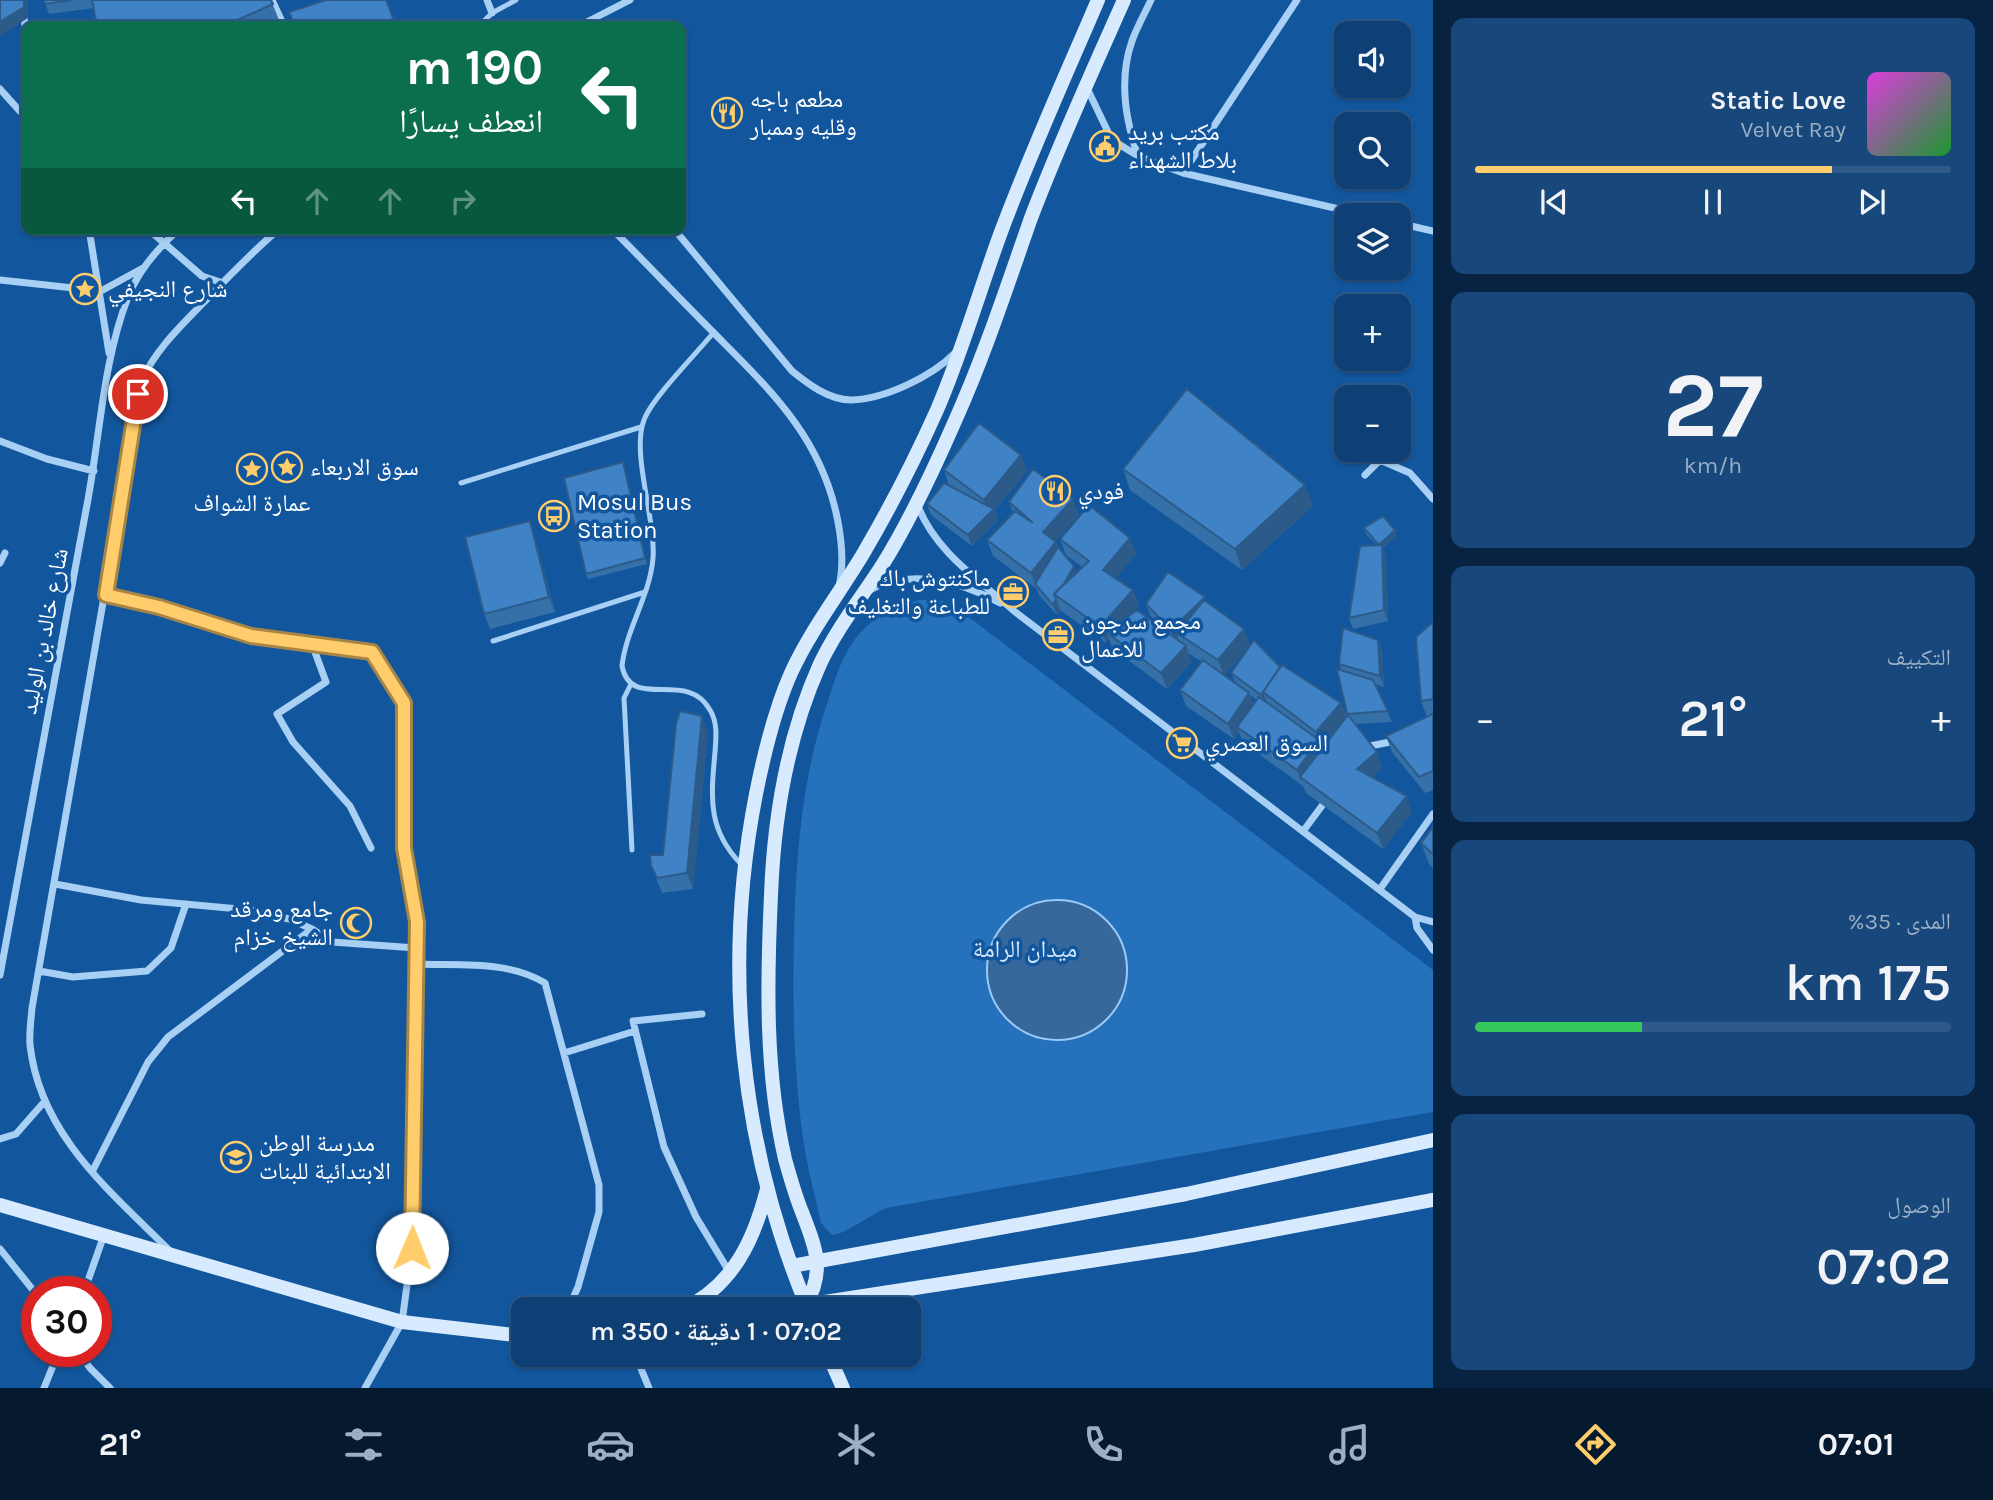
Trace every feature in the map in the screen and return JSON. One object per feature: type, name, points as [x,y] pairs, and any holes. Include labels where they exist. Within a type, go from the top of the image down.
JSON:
[{"type":"main road","points":[[803,1297],[768,1188],[755,1132],[742,1051],[738,959],[744,867],[760,774],[780,702],[802,651],[864,553],[937,410],[1023,175],[1098,0]]},
{"type":"main road","points":[[811,1297],[816,1284],[816,1248],[794,1192],[785,1156],[773,1086],[768,1011],[771,891],[786,774],[808,694],[833,639],[884,562],[916,502],[974,378],[1032,218],[1124,0]]},
{"type":"main road","points":[[792,1266],[1186,1194],[1433,1140]]},
{"type":"main road","points":[[704,1297],[730,1274],[754,1233],[768,1188]]},
{"type":"main road","points":[[869,1297],[1194,1245],[1433,1200]]},
{"type":"main road","points":[[0,1205],[402,1322],[511,1335]]},
{"type":"main road","points":[[834,1367],[843,1388]]},
{"type":"street","points":[[22,0],[25,21]]},
{"type":"street","points":[[272,0],[282,21]]},
{"type":"street","points":[[487,0],[492,13]]},
{"type":"street","points":[[589,21],[630,0]]},
{"type":"street","points":[[1138,156],[1127,119],[1125,79],[1132,41],[1151,0]]},
{"type":"street","points":[[1183,173],[1297,0]]},
{"type":"street","points":[[1086,86],[1109,134],[1127,151],[1183,173],[1334,208]]},
{"type":"street","points":[[0,89],[21,112]]},
{"type":"street","points":[[1411,226],[1433,231]]},
{"type":"street","points":[[90,235],[111,361]]},
{"type":"street","points":[[156,235],[202,276],[223,283]]},
{"type":"street","points":[[0,280],[101,291],[145,267],[173,235]]},
{"type":"street","points":[[173,1254],[70,1147],[45,1101],[35,1072],[30,1042],[32,1008],[142,380],[157,353],[272,235]]},
{"type":"street","points":[[618,235],[788,409],[817,457],[832,496],[840,536],[840,583],[831,603]]},
{"type":"street","points":[[679,235],[792,371],[808,384],[832,396],[850,400],[874,395],[920,379],[941,367],[955,354],[966,335]]},
{"type":"street","name":"شارع خالد بن الوليد","points":[[0,975],[94,471],[115,337],[129,294],[145,267]]},
{"type":"street","points":[[0,441],[47,459],[94,471]]},
{"type":"street","points":[[1365,474],[1380,460],[1410,473],[1433,499]]},
{"type":"street","points":[[916,502],[933,537],[1014,611],[1415,917],[1433,922]]},
{"type":"street","points":[[0,563],[5,553]]},
{"type":"street","points":[[862,595],[883,583],[920,579],[966,587],[1014,611]]},
{"type":"street","points":[[106,595],[159,607],[251,636],[372,652],[404,703],[404,848],[417,922],[412,1248],[402,1322],[365,1388]]},
{"type":"street","points":[[312,644],[326,682],[277,714],[293,742],[350,806],[371,848]]},
{"type":"street","points":[[1357,758],[1365,747],[1406,738]]},
{"type":"street","points":[[1304,830],[1334,789]]},
{"type":"street","points":[[1380,889],[1433,814]]},
{"type":"street","points":[[55,884],[141,900],[250,910],[289,919],[332,942],[416,948]]},
{"type":"street","points":[[39,971],[73,977],[147,971],[171,948],[186,904]]},
{"type":"street","points":[[1415,917],[1417,928],[1433,950]]},
{"type":"street","points":[[92,1172],[148,1062],[168,1037],[312,929]]},
{"type":"street","points":[[416,964],[502,967],[528,973],[545,984],[599,1185],[599,1212],[573,1297]]},
{"type":"street","points":[[702,1014],[633,1021],[664,1147],[696,1217],[730,1274]]},
{"type":"street","points":[[564,1053],[635,1031]]},
{"type":"street","points":[[0,1139],[16,1134],[45,1101]]},
{"type":"street","points":[[90,1276],[104,1234]]},
{"type":"street","points":[[0,1249],[22,1276]]},
{"type":"street","points":[[44,1388],[53,1367]]},
{"type":"street","points":[[89,1367],[110,1388]]},
{"type":"street","points":[[640,1367],[649,1388]]},
{"type":"lane","points":[[484,21],[492,13],[516,0]]},
{"type":"lane","points":[[714,332],[649,409],[641,427],[640,445],[653,542],[650,576],[623,660],[624,673],[631,684],[644,690],[683,689],[694,693],[709,708],[716,728],[711,799],[713,814],[725,843],[744,867]]},
{"type":"lane","points":[[461,483],[641,427]]},
{"type":"lane","points":[[493,640],[645,592]]},
{"type":"lane","points":[[631,684],[624,698],[632,850]]},
{"type":"green space","name":"ميدان الرامة","points":[[919,600],[940,600],[953,605],[1433,970],[1433,1112],[886,1208],[844,1232],[832,1235],[821,1223],[808,1169],[795,1058],[795,902],[804,802],[819,728],[848,649],[860,633],[880,616]]},
{"type":"shaded area","points":[[1057,900],[1084,906],[1106,921],[1121,943],[1127,970],[1121,997],[1106,1019],[1084,1034],[1057,1040],[1030,1034],[1008,1019],[993,997],[987,970],[993,943],[1008,921],[1030,906]]},
{"type":"building","points":[[0,0],[24,0],[24,7],[0,22]]},
{"type":"building","points":[[44,0],[72,0],[45,4]]},
{"type":"building","points":[[92,0],[271,0],[273,4],[235,21],[96,21]]},
{"type":"building","points":[[326,0],[386,0],[394,21],[293,21],[289,12]]},
{"type":"building","points":[[1187,389],[1305,485],[1235,549],[1123,469]]},
{"type":"building","points":[[979,423],[1021,455],[984,500],[944,470]]},
{"type":"building","points":[[623,462],[645,558],[586,574],[564,478]]},
{"type":"building","points":[[1033,469],[1073,499],[1043,532],[1056,542],[1031,573],[987,540],[1015,511],[1033,523],[1009,502]]},
{"type":"building","points":[[944,483],[994,509],[968,535],[927,504]]},
{"type":"building","points":[[1089,505],[1130,538],[1103,570],[1133,590],[1100,627],[1054,594],[1089,561],[1060,539]]},
{"type":"building","points":[[1383,516],[1395,530],[1379,545],[1364,528]]},
{"type":"building","points":[[530,521],[549,597],[484,614],[465,537]]},
{"type":"building","points":[[1382,545],[1384,610],[1349,618],[1360,546]]},
{"type":"building","points":[[1058,547],[1074,566],[1064,584],[1054,594],[1056,599],[1053,605],[1035,584]]},
{"type":"building","points":[[1168,572],[1205,597],[1171,630],[1146,604]]},
{"type":"building","points":[[1204,600],[1244,629],[1218,660],[1177,633]]},
{"type":"building","points":[[1137,610],[1186,646],[1161,673],[1106,632]]},
{"type":"building","points":[[1433,622],[1433,699],[1421,701],[1416,637]]},
{"type":"building","points":[[1343,628],[1378,640],[1380,676],[1339,664]]},
{"type":"building","points":[[1254,640],[1280,667],[1261,695],[1231,673]]},
{"type":"building","points":[[1203,660],[1249,693],[1228,724],[1180,690]]},
{"type":"building","points":[[1282,665],[1341,703],[1316,732],[1263,692]]},
{"type":"building","points":[[1337,669],[1373,680],[1388,711],[1347,714]]},
{"type":"building","points":[[1259,697],[1319,740],[1297,770],[1237,727]]},
{"type":"building","points":[[680,711],[702,716],[687,873],[657,878],[651,866],[650,855],[663,855],[676,724]]},
{"type":"building","points":[[1433,714],[1433,771],[1419,777],[1386,736]]},
{"type":"building","points":[[1348,715],[1377,752],[1357,769],[1407,796],[1377,833],[1300,777]]},
{"type":"building","points":[[1433,827],[1433,854],[1421,843]]},
{"type":"place","name":"مطعم باجه وقليه وممبار","points":[[727,113]]},
{"type":"place","name":"مكتب بريد بلاط الشهداء","points":[[1105,146]]},
{"type":"place","name":"شارع النجيفي","points":[[85,289]]},
{"type":"place","name":"سوق الاربعاء","points":[[287,467]]},
{"type":"place","name":"عمارة الشواف","points":[[252,469]]},
{"type":"place","name":"فودي","points":[[1055,491]]},
{"type":"place","name":"Mosul Bus Station","points":[[554,516]]},
{"type":"place","name":"ماكنتوش باك للطباعة والتغليف","points":[[1013,592]]},
{"type":"place","name":"مجمع سرجون للاعمال","points":[[1058,635]]},
{"type":"place","name":"السوق العصري","points":[[1182,743]]},
{"type":"place","name":"جامع ومرقد الشيخ خزام","points":[[356,923]]},
{"type":"place","name":"مدرسة الوطن الابتدائية للبنات","points":[[236,1157]]},
{"type":"route","points":[[138,394],[106,595],[159,607],[251,636],[372,652],[404,703],[404,848],[417,922],[412,1248]]}]
